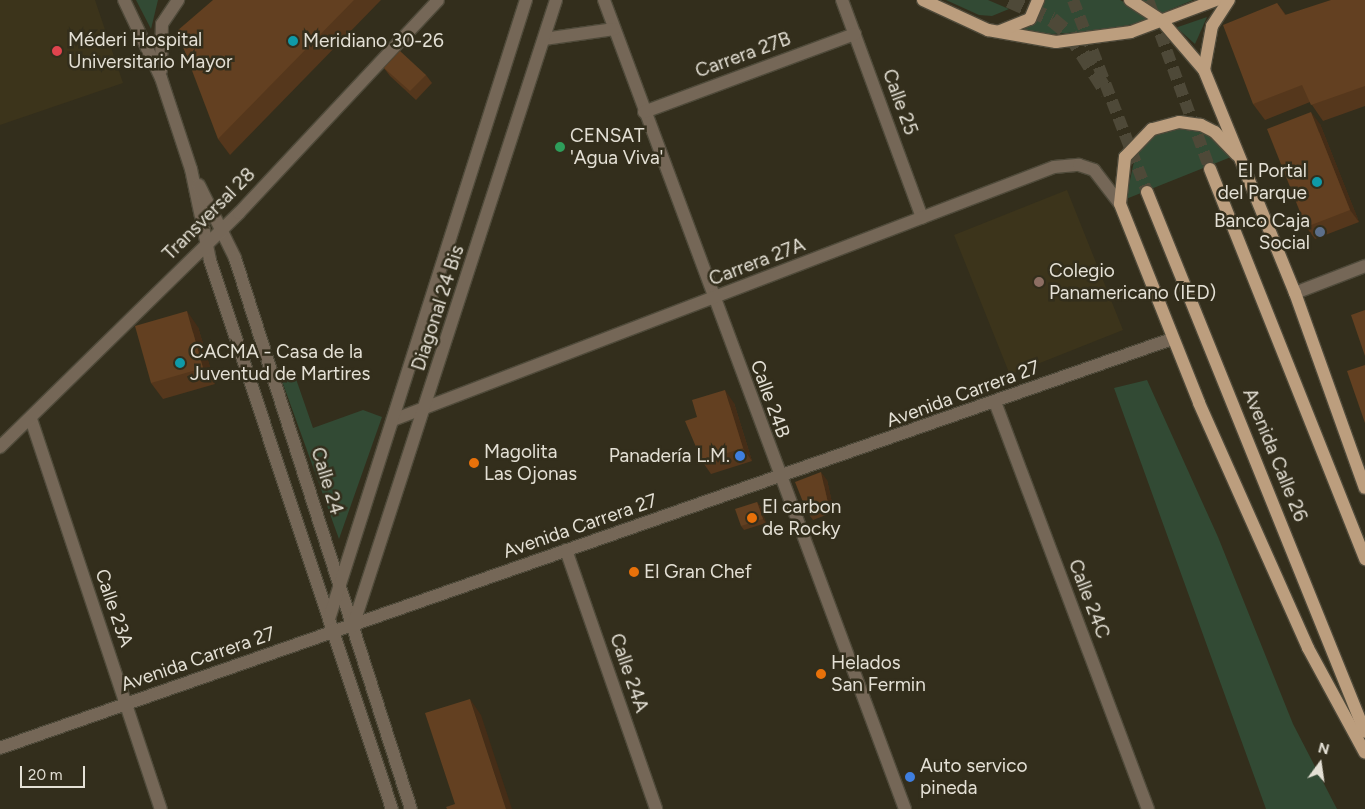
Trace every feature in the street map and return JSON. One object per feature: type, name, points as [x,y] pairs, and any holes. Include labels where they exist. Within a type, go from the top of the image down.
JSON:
[{"type":"main road","points":[[923,0],[988,30],[1037,41],[1081,41],[1162,21],[1216,0]]},
{"type":"main road","points":[[988,30],[1014,28],[1030,19],[1038,0]]},
{"type":"main road","points":[[1130,0],[1162,21],[1204,70],[1237,155],[1295,293],[1365,488]]},
{"type":"main road","points":[[1204,70],[1209,33],[1229,0]]},
{"type":"main road","points":[[1237,155],[1215,132],[1200,125],[1178,122],[1152,129],[1125,156],[1120,204],[1172,339],[1308,648],[1365,753]]},
{"type":"main road","points":[[1210,169],[1365,559]]},
{"type":"main road","name":"Avenida Calle 26","points":[[1147,192],[1365,732]]},
{"type":"street","name":"Calle 24","points":[[124,0],[161,78],[191,169],[207,244],[392,809]]},
{"type":"street","points":[[161,78],[162,24],[178,0]]},
{"type":"street","name":"Transversal 28","points":[[0,447],[31,419],[222,230],[438,0]]},
{"type":"street","name":"Diagonal 24 Bis","points":[[329,619],[526,0]]},
{"type":"street","name":"Diagonal 24 Bis","points":[[353,626],[556,0]]},
{"type":"street","name":"Calle 24B","points":[[604,0],[779,480],[905,809]]},
{"type":"street","name":"Calle 25","points":[[842,0],[922,218]]},
{"type":"street","points":[[544,39],[614,29]]},
{"type":"street","name":"Carrera 27B","points":[[644,112],[855,34]]},
{"type":"street","name":"Carrera 27A","points":[[393,420],[922,218],[1070,164],[1101,175],[1120,204]]},
{"type":"street","name":"Calle 24","points":[[191,169],[222,230],[341,584],[411,809]]},
{"type":"street","points":[[1295,293],[1365,266]]},
{"type":"street","name":"Avenida Carrera 27","points":[[0,748],[566,550],[779,480],[1172,339]]},
{"type":"street","name":"Calle 24C","points":[[995,402],[1148,809]]},
{"type":"street","name":"Calle 23A","points":[[31,419],[161,809]]},
{"type":"street","name":"Calle 24A","points":[[566,550],[656,809]]},
{"type":"shaded area","name":"Méderi Hospital Universitario Mayor","points":[[0,0],[95,0],[123,83],[0,125]]},
{"type":"shaded area","name":"Colegio Panamericano (IED)","points":[[1067,190],[1123,330],[1010,375],[954,235]]},
{"type":"green space","points":[[136,0],[158,0],[151,29]]},
{"type":"green space","points":[[946,0],[988,0],[1009,9],[992,16],[979,15]]},
{"type":"green space","points":[[1042,0],[1120,0],[1149,15],[1149,21],[1097,31],[1052,34],[1023,30],[1041,8]]},
{"type":"green space","points":[[1139,0],[1193,0],[1162,13]]},
{"type":"green space","points":[[1207,17],[1195,44],[1177,28],[1178,27]]},
{"type":"green space","points":[[1186,126],[1209,134],[1231,157],[1126,199],[1136,152],[1154,134]]},
{"type":"green space","points":[[295,376],[313,428],[363,410],[382,417],[339,539],[282,381]]},
{"type":"green space","points":[[1147,380],[1218,537],[1293,724],[1337,809],[1266,809],[1114,388]]},
{"type":"building","name":"Meridiano 30-26","points":[[213,0],[354,0],[218,139],[177,31]]},
{"type":"building","points":[[1331,0],[1365,0],[1365,86],[1311,105],[1302,85],[1253,104],[1223,25],[1277,3],[1285,15]]},
{"type":"building","points":[[400,51],[426,75],[410,91],[384,68]]},
{"type":"building","name":"El Portal del Parque","points":[[1311,112],[1350,210],[1306,227],[1267,129]]},
{"type":"building","points":[[1365,310],[1365,356],[1351,315]]},
{"type":"building","points":[[187,311],[203,368],[151,383],[135,326]]},
{"type":"building","points":[[1365,365],[1365,423],[1347,371]]},
{"type":"building","points":[[725,390],[743,448],[702,461],[685,421],[697,417],[692,400]]},
{"type":"building","points":[[821,472],[828,503],[807,512],[795,482]]},
{"type":"building","name":"El carbon de Rocky","points":[[757,502],[763,519],[741,526],[735,509]]},
{"type":"building","points":[[470,699],[506,809],[447,809],[446,807],[455,804],[425,713]]},
{"type":"tunnel","points":[[1009,0],[1052,19],[1070,34],[1107,92]]},
{"type":"tunnel","points":[[1073,0],[1147,192]]},
{"type":"tunnel","points":[[1148,0],[1210,169]]},
{"type":"place","name":"Meridiano 30-26","points":[[293,41]]},
{"type":"place","name":"Méderi Hospital Universitario Mayor","points":[[57,51]]},
{"type":"place","name":"CENSAT 'Agua Viva'","points":[[560,147]]},
{"type":"place","name":"El Portal del Parque","points":[[1317,182]]},
{"type":"place","name":"Banco Caja Social","points":[[1320,232]]},
{"type":"place","name":"Colegio Panamericano (IED)","points":[[1039,282]]},
{"type":"place","name":"CACMA - Casa de la Juventud de Martires","points":[[180,363]]},
{"type":"place","name":"Panadería L.M.","points":[[740,456]]},
{"type":"place","name":"Magolita Las Ojonas","points":[[474,463]]},
{"type":"place","name":"El carbon de Rocky","points":[[752,518]]},
{"type":"place","name":"El Gran Chef","points":[[634,572]]},
{"type":"place","name":"Helados San Fermin","points":[[821,674]]},
{"type":"place","name":"Auto servico pineda","points":[[910,777]]}]
